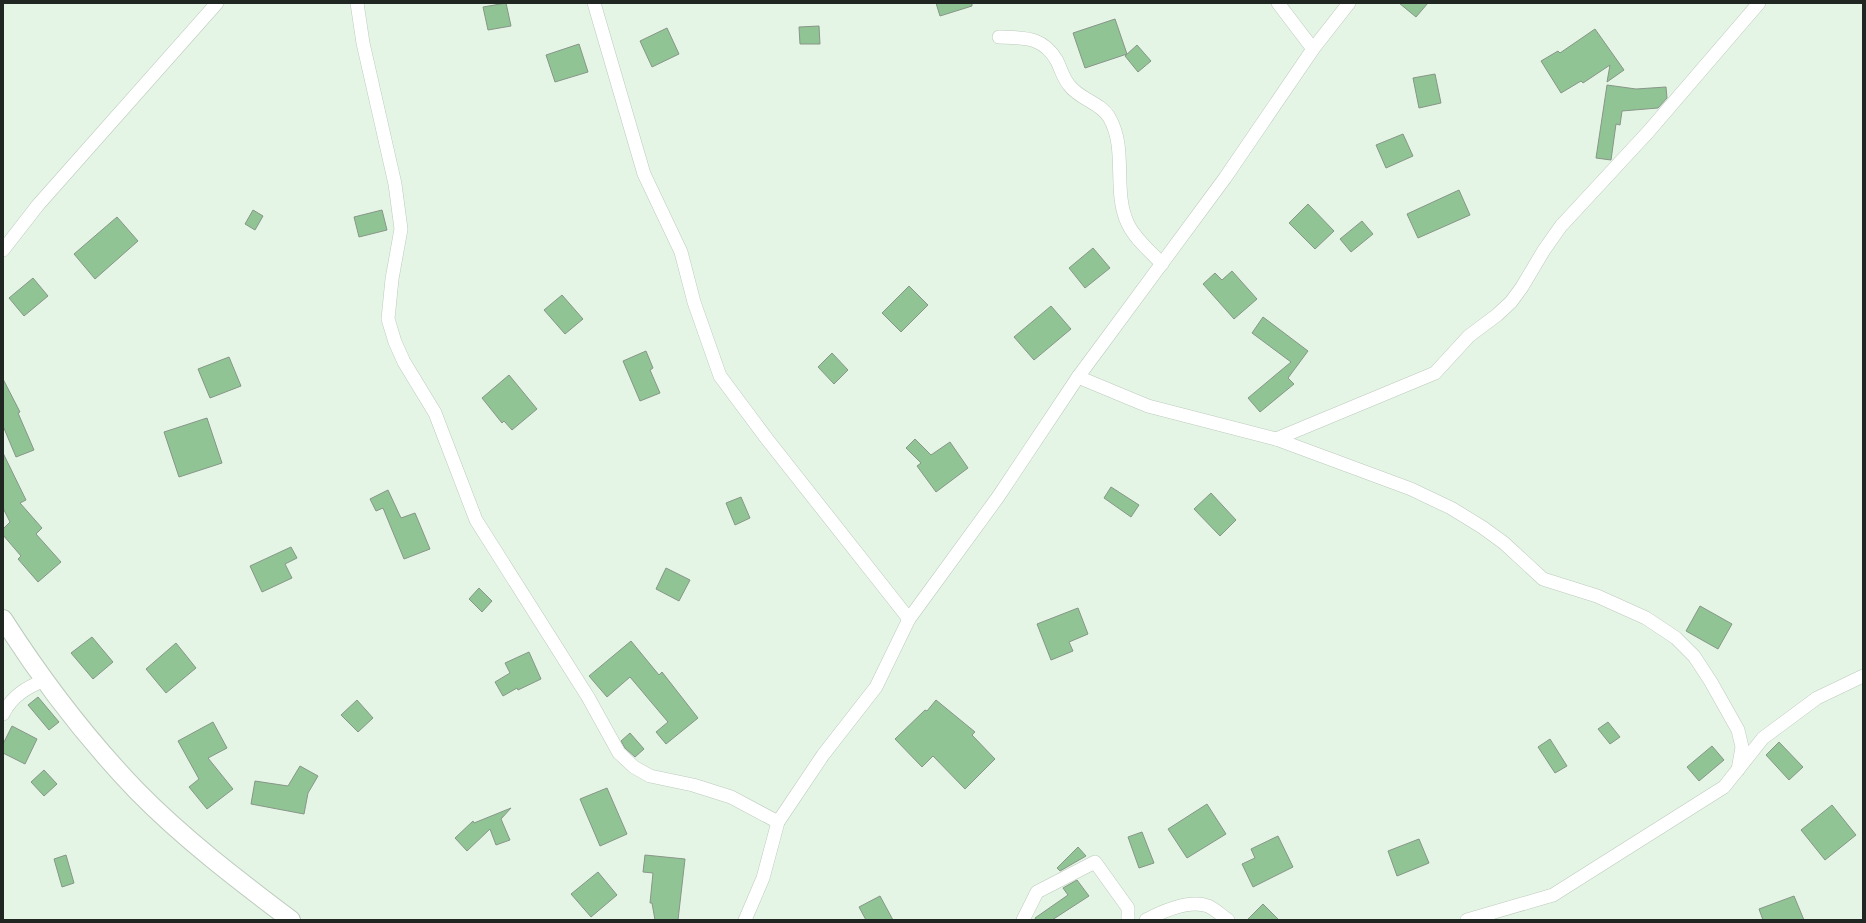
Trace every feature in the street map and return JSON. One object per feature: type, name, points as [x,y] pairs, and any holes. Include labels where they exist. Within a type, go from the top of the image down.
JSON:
[{"type":"street","points":[[3,250],[38,205],[217,3]]},
{"type":"street","points":[[357,3],[363,43],[395,184],[401,229],[392,279],[388,319],[395,342],[404,362],[435,413],[476,520],[588,697],[619,753],[634,768],[650,776],[693,785],[732,797],[778,822]]},
{"type":"street","points":[[594,3],[644,174],[681,252],[694,302],[720,376],[767,439],[909,619]]},
{"type":"street","points":[[1278,3],[1313,49]]},
{"type":"street","points":[[745,920],[763,878],[778,822],[823,755],[876,687],[909,619],[998,497],[1078,378],[1226,178],[1313,49],[1349,3]]},
{"type":"street","points":[[1276,439],[1435,373],[1469,336],[1497,316],[1512,302],[1544,250],[1561,226],[1649,132],[1759,3]]},
{"type":"street","points":[[999,37],[1029,38],[1049,49],[1064,78],[1074,92],[1085,100],[1096,104],[1109,116],[1116,133],[1122,205],[1128,225],[1162,264]]},
{"type":"street","points":[[1078,378],[1148,406],[1276,439],[1411,489],[1451,508],[1504,543],[1543,579],[1597,596],[1646,618],[1676,638],[1694,656],[1711,682],[1738,730],[1742,747],[1738,770]]},
{"type":"street","points":[[3,619],[26,656],[80,725],[138,791],[201,850],[291,920]]},
{"type":"street","points":[[1742,747],[1763,738],[1817,698],[1863,676]]},
{"type":"street","points":[[3,714],[7,705],[27,687],[45,680]]},
{"type":"street","points":[[1468,920],[1553,896],[1724,787],[1763,738]]},
{"type":"street","points":[[1023,920],[1037,892],[1095,862],[1128,908],[1128,920]]},
{"type":"street","points":[[1146,920],[1176,908],[1197,904],[1209,906],[1228,920]]},
{"type":"building","points":[[506,3],[511,26],[488,30],[483,7]]},
{"type":"building","points":[[936,3],[972,3],[972,6],[940,16]]},
{"type":"building","points":[[1399,3],[1428,3],[1416,17]]},
{"type":"building","points":[[1115,19],[1127,54],[1085,68],[1073,33]]},
{"type":"building","points":[[819,26],[820,44],[800,44],[799,27]]},
{"type":"building","points":[[667,28],[679,54],[652,67],[640,41]]},
{"type":"building","points":[[1595,29],[1624,70],[1607,82],[1610,65],[1583,83],[1581,81],[1561,93],[1541,61],[1558,51],[1560,53]]},
{"type":"building","points":[[579,44],[588,72],[555,82],[546,55]]},
{"type":"building","points":[[1137,45],[1151,61],[1138,72],[1125,56]]},
{"type":"building","points":[[1435,74],[1441,103],[1419,108],[1413,78]]},
{"type":"building","points":[[1607,85],[1636,89],[1666,87],[1667,98],[1658,108],[1622,111],[1620,125],[1616,124],[1611,160],[1596,158]]},
{"type":"building","points":[[1403,134],[1413,156],[1386,168],[1376,145]]},
{"type":"building","points":[[1459,190],[1470,215],[1418,238],[1407,214]]},
{"type":"building","points":[[1308,204],[1334,231],[1315,249],[1289,223]]},
{"type":"building","points":[[253,210],[263,216],[255,230],[245,224]]},
{"type":"building","points":[[382,210],[387,230],[359,237],[354,217]]},
{"type":"building","points":[[117,217],[138,241],[95,279],[74,254]]},
{"type":"building","points":[[1362,221],[1373,234],[1351,252],[1340,239]]},
{"type":"building","points":[[1093,248],[1110,268],[1085,288],[1069,268]]},
{"type":"building","points":[[1232,271],[1257,299],[1234,319],[1203,284],[1215,273],[1222,280]]},
{"type":"building","points":[[33,278],[48,296],[24,316],[9,298]]},
{"type":"building","points":[[909,286],[928,305],[901,332],[882,313]]},
{"type":"building","points":[[562,295],[583,319],[565,334],[544,310]]},
{"type":"building","points":[[1051,306],[1071,329],[1034,360],[1014,337]]},
{"type":"building","points":[[1263,317],[1308,351],[1288,378],[1294,384],[1260,412],[1248,398],[1291,362],[1252,333]]},
{"type":"building","points":[[646,351],[653,368],[650,370],[660,393],[640,401],[623,361]]},
{"type":"building","points":[[832,353],[848,370],[834,384],[818,367]]},
{"type":"building","points":[[229,357],[241,386],[210,398],[198,369]]},
{"type":"building","points":[[509,375],[537,409],[512,430],[504,421],[502,423],[482,398]]},
{"type":"building","points":[[3,379],[20,412],[18,413],[34,450],[16,457],[3,426]]},
{"type":"building","points":[[207,418],[222,463],[179,477],[164,432]]},
{"type":"building","points":[[915,439],[931,455],[950,442],[968,468],[936,492],[917,466],[921,463],[906,448]]},
{"type":"building","points":[[3,453],[26,500],[20,503],[42,528],[36,534],[61,562],[38,582],[18,559],[21,556],[3,535],[3,529],[10,522],[3,508]]},
{"type":"building","points":[[1111,487],[1139,505],[1131,517],[1104,498]]},
{"type":"building","points":[[388,490],[401,518],[415,513],[430,549],[404,559],[383,508],[376,511],[370,499]]},
{"type":"building","points":[[1211,493],[1236,520],[1220,536],[1194,509]]},
{"type":"building","points":[[741,497],[750,518],[735,525],[726,503]]},
{"type":"building","points":[[291,547],[297,558],[285,564],[292,578],[262,592],[250,566]]},
{"type":"building","points":[[666,568],[690,580],[679,601],[656,589]]},
{"type":"building","points":[[479,588],[492,601],[482,612],[469,599]]},
{"type":"building","points":[[1700,606],[1732,624],[1718,649],[1686,631]]},
{"type":"building","points":[[1078,608],[1088,634],[1069,642],[1073,651],[1051,660],[1037,624]]},
{"type":"building","points":[[92,637],[113,662],[93,679],[71,653]]},
{"type":"building","points":[[631,641],[659,675],[662,672],[698,718],[666,744],[656,732],[668,722],[630,677],[607,697],[589,676]]},
{"type":"building","points":[[176,643],[196,668],[166,693],[146,669]]},
{"type":"building","points":[[529,652],[541,679],[518,690],[517,688],[503,696],[495,682],[510,673],[505,663]]},
{"type":"building","points":[[38,697],[59,722],[49,730],[28,705]]},
{"type":"building","points":[[357,700],[373,718],[358,732],[341,715]]},
{"type":"building","points":[[936,700],[975,732],[972,735],[995,759],[965,789],[933,756],[922,767],[895,739],[925,710],[927,711]]},
{"type":"building","points":[[213,722],[227,748],[208,758],[233,789],[207,809],[189,787],[199,779],[178,741]]},
{"type":"building","points":[[1608,722],[1620,737],[1610,744],[1598,729]]},
{"type":"building","points":[[12,726],[37,739],[25,764],[3,753],[3,744]]},
{"type":"building","points":[[630,733],[644,749],[635,757],[625,748],[621,741]]},
{"type":"building","points":[[1550,739],[1567,766],[1555,773],[1538,747]]},
{"type":"building","points":[[1779,742],[1803,767],[1789,780],[1766,755]]},
{"type":"building","points":[[1712,746],[1724,760],[1699,781],[1687,767]]},
{"type":"building","points":[[300,766],[318,776],[308,793],[304,814],[251,804],[255,781],[288,786]]},
{"type":"building","points":[[44,770],[57,784],[44,796],[31,782]]},
{"type":"building","points":[[607,788],[627,834],[600,846],[580,799]]},
{"type":"building","points":[[1207,804],[1226,834],[1187,858],[1168,829]]},
{"type":"building","points":[[1832,805],[1856,835],[1825,860],[1801,830]]},
{"type":"building","points":[[511,808],[501,819],[510,840],[496,845],[490,829],[467,851],[455,838],[473,821],[474,823]]},
{"type":"building","points":[[1142,832],[1154,863],[1139,868],[1128,837]]},
{"type":"building","points":[[1278,836],[1293,867],[1253,887],[1242,864],[1255,858],[1251,849]]},
{"type":"building","points":[[1419,839],[1429,863],[1397,876],[1388,851]]},
{"type":"building","points":[[1078,847],[1086,856],[1060,871],[1057,868]]},
{"type":"building","points":[[66,855],[74,883],[62,887],[54,859]]},
{"type":"building","points":[[645,855],[685,859],[678,920],[655,920],[652,903],[650,903],[653,873],[643,872]]},
{"type":"building","points":[[598,872],[617,895],[591,917],[571,894]]},
{"type":"building","points":[[1077,880],[1089,896],[1052,920],[1036,920],[1035,918],[1068,895],[1063,888]]},
{"type":"building","points":[[880,896],[893,920],[866,920],[859,907]]},
{"type":"building","points":[[1794,896],[1804,920],[1763,920],[1759,909]]},
{"type":"building","points":[[1263,904],[1279,920],[1247,920]]}]
